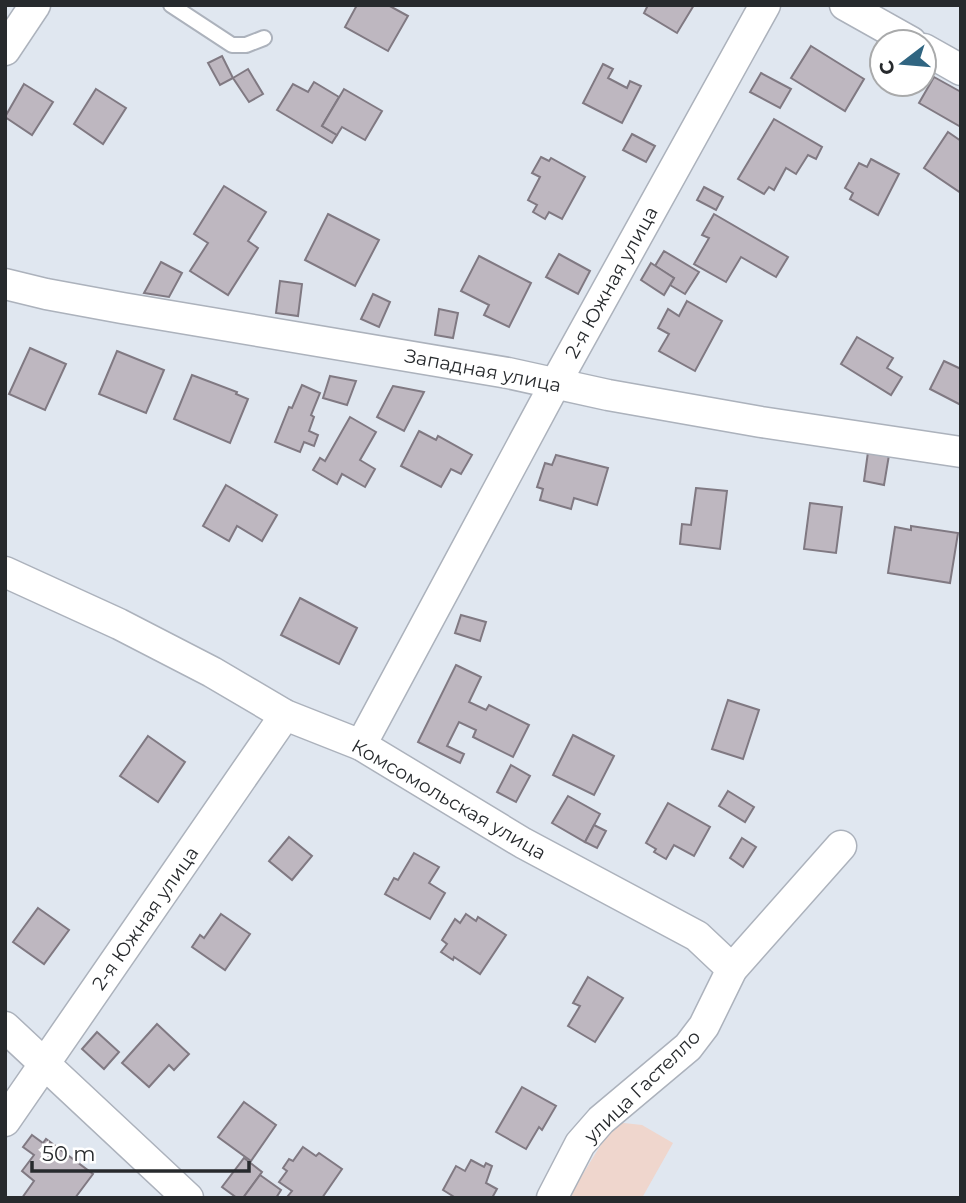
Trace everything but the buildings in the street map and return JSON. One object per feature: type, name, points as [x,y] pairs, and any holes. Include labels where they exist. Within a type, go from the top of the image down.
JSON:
[{"type":"street","points":[[5,50],[36,5]]},
{"type":"street","name":"2-я Южная улица","points":[[361,745],[555,384],[765,5]]},
{"type":"street","points":[[845,5],[886,28]]},
{"type":"street","points":[[938,57],[961,70]]},
{"type":"street","name":"Западная улица","points":[[5,284],[122,308],[508,373],[761,422],[961,452]]},
{"type":"street","name":"Комсомольская улица","points":[[5,572],[119,624],[212,672],[285,715],[361,745],[523,843],[697,936],[732,968]]},
{"type":"street","name":"2-я Южная улица","points":[[5,1121],[285,715]]},
{"type":"street","name":"улица Гастелло","points":[[552,1198],[580,1144],[601,1120],[688,1046],[704,1026],[732,968],[841,846]]},
{"type":"street","points":[[5,1027],[188,1198]]},
{"type":"lane","points":[[171,5],[232,44],[246,45],[264,38]]},
{"type":"shaded area","points":[[615,1122],[642,1125],[673,1143],[642,1198],[568,1198]]}]
